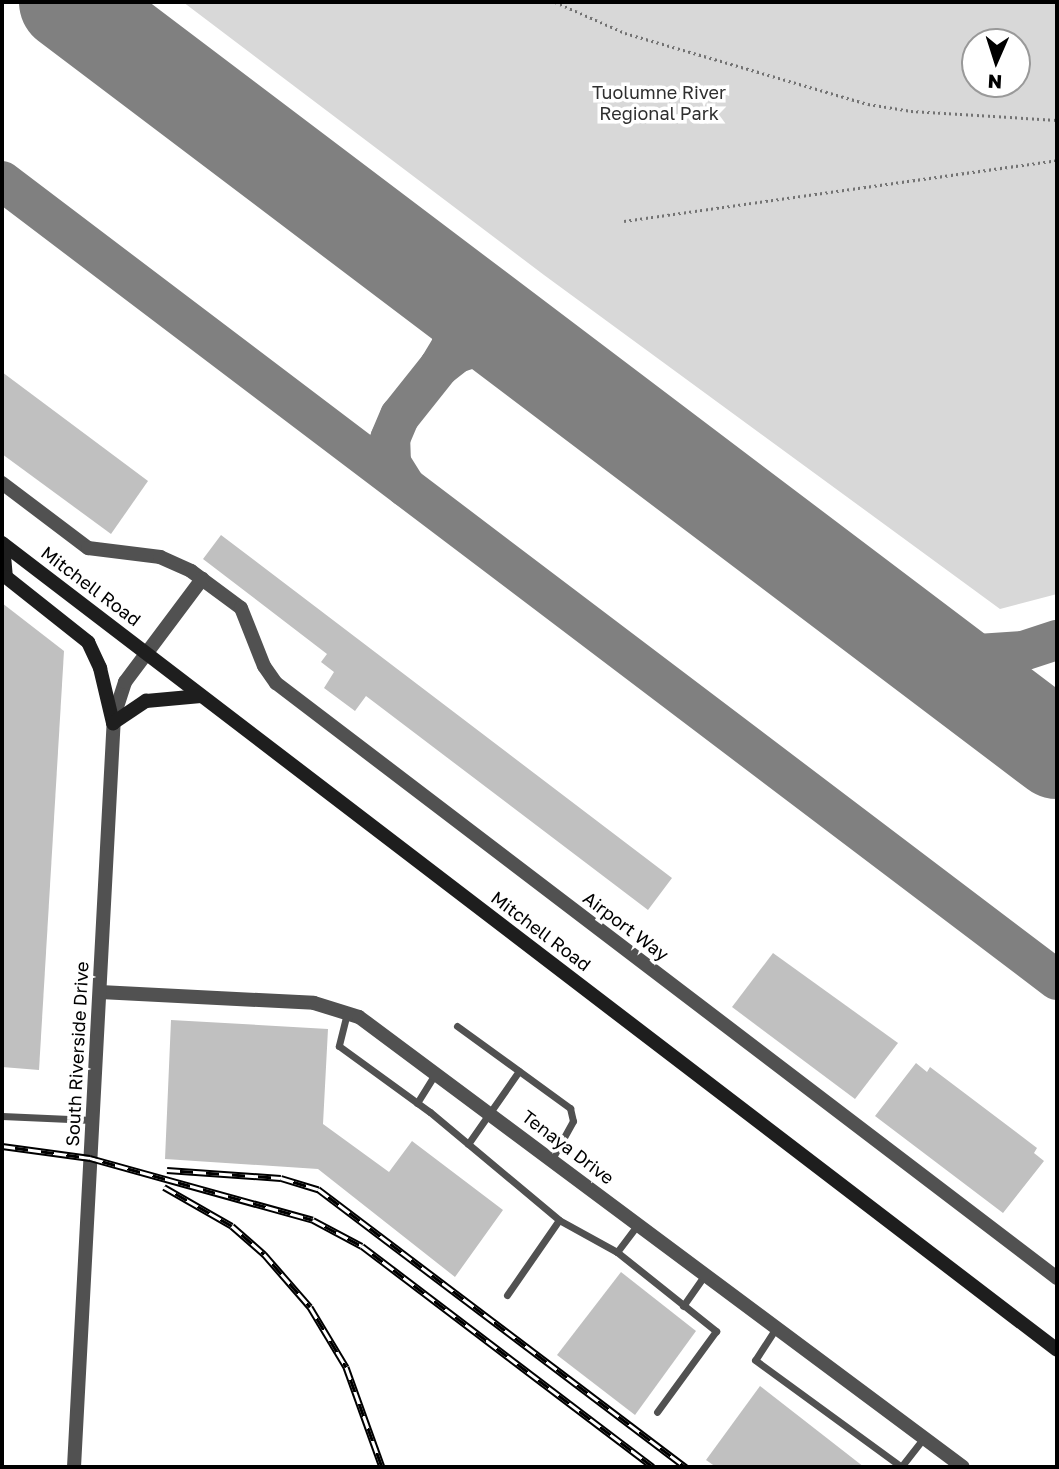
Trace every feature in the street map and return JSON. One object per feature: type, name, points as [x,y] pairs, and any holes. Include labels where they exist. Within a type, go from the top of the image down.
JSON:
[{"type":"main road","name":"Mitchell Road","points":[[3,543],[1057,1350]]},
{"type":"main road","points":[[3,543],[6,577],[82,635],[93,650],[113,723],[146,701],[201,696]]},
{"type":"street","name":"Airport Way","points":[[2,483],[88,548],[160,557],[202,579],[241,608],[264,666],[276,683],[1057,1279]]},
{"type":"street","points":[[146,652],[202,579]]},
{"type":"street","name":"South Riverside Drive","points":[[74,1467],[113,723],[122,686],[146,652]]},
{"type":"street","name":"Tenaya Drive","points":[[100,992],[314,1003],[347,1012],[376,1028],[959,1466]]},
{"type":"lane","points":[[347,1012],[338,1046],[417,1103],[559,1220],[617,1252],[716,1331],[657,1412]]},
{"type":"lane","points":[[457,1026],[570,1108],[573,1121],[552,1159]]},
{"type":"lane","points":[[468,1144],[519,1071]]},
{"type":"lane","points":[[417,1103],[436,1073]]},
{"type":"lane","points":[[2,1116],[92,1120]]},
{"type":"lane","points":[[507,1295],[559,1220]]},
{"type":"lane","points":[[617,1252],[638,1224]]},
{"type":"lane","points":[[683,1306],[706,1274]]},
{"type":"lane","points":[[777,1328],[755,1360],[902,1467],[924,1438]]},
{"type":"path","points":[[555,2],[625,33],[868,104],[935,113],[1057,120]]},
{"type":"path","points":[[624,220],[1057,160]]},
{"type":"green space","name":"Tuolumne River Regional Park","points":[[183,2],[1057,2],[1057,594],[1000,609],[544,275]]},
{"type":"building","points":[[2,372],[148,481],[111,534],[2,454]]},
{"type":"building","points":[[221,535],[672,878],[648,910],[366,696],[355,711],[324,688],[334,672],[321,662],[327,654],[203,559]]},
{"type":"building","points":[[2,603],[64,651],[39,1070],[2,1067]]},
{"type":"building","points":[[773,953],[898,1043],[855,1099],[732,1007]]},
{"type":"building","points":[[171,1020],[328,1029],[323,1124],[389,1172],[412,1141],[503,1210],[455,1277],[318,1169],[165,1159]]},
{"type":"building","points":[[916,1063],[927,1072],[930,1067],[1037,1148],[1034,1153],[1044,1161],[1003,1213],[875,1116]]},
{"type":"building","points":[[621,1272],[696,1331],[635,1415],[557,1355]]},
{"type":"building","points":[[760,1386],[864,1467],[716,1467],[706,1460]]},
{"type":"taxiway","points":[[2,181],[1057,980]]},
{"type":"taxiway","points":[[436,280],[452,303],[455,323],[451,347],[439,367]]},
{"type":"taxiway","points":[[406,487],[391,463],[390,439],[400,416],[439,367],[457,353],[481,345],[511,346],[535,355]]},
{"type":"taxiway","points":[[898,630],[942,647],[978,654],[1023,651],[1057,640]]},
{"type":"runway","points":[[68,2],[1057,750]]},
{"type":"railway","points":[[2,1146],[90,1158],[313,1220],[362,1246],[653,1467]]},
{"type":"railway","points":[[167,1170],[281,1178],[318,1189],[686,1467]]},
{"type":"railway","points":[[164,1187],[232,1226],[264,1254],[310,1307],[346,1367],[382,1467]]}]
